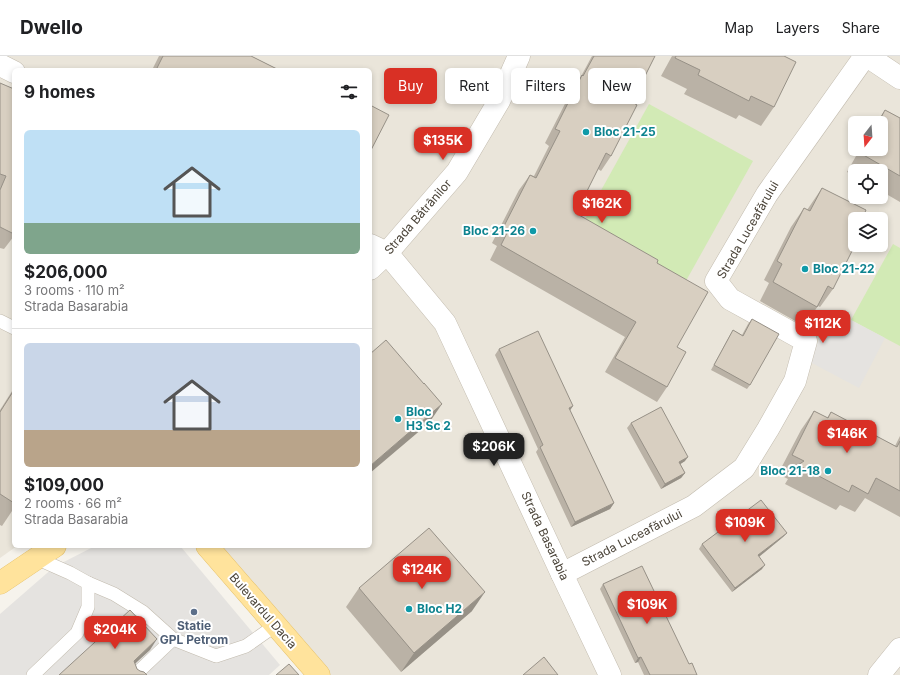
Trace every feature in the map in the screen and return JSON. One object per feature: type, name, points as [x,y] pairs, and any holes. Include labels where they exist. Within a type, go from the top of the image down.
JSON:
[{"type":"main road","points":[[0,583],[52,548]]},
{"type":"main road","name":"Bulevardul Dacia","points":[[209,548],[319,675]]},
{"type":"street","name":"Strada Bătrânilor","points":[[372,265],[379,249],[457,172],[499,101],[520,56]]},
{"type":"street","points":[[866,56],[900,78]]},
{"type":"street","name":"Strada Luceafărului","points":[[562,574],[694,506],[744,468],[768,429],[795,381],[806,342],[730,299],[716,281],[767,194],[866,56]]},
{"type":"street","points":[[0,65],[12,71]]},
{"type":"street","name":"Strada Basarabia","points":[[379,249],[445,323],[610,675]]},
{"type":"street","points":[[879,675],[900,649]]},
{"type":"lane","points":[[0,321],[12,327]]},
{"type":"lane","points":[[36,558],[114,594],[143,612],[174,638],[216,656],[246,646],[276,626]]},
{"type":"lane","points":[[33,675],[77,633],[88,607],[88,583]]},
{"type":"lane","points":[[134,675],[174,638]]},
{"type":"shaded area","points":[[0,56],[900,56],[900,675],[321,675],[218,548],[372,548],[372,68],[12,68],[12,548],[14,548],[0,558]]},
{"type":"shaded area","points":[[834,311],[885,338],[859,388],[808,361]]},
{"type":"shaded area","points":[[91,548],[182,548],[280,665],[269,675],[0,675],[0,614],[54,567]]},
{"type":"green space","points":[[649,104],[753,161],[682,288],[579,230]]},
{"type":"green space","points":[[893,244],[900,248],[900,346],[851,320]]},
{"type":"building","points":[[163,56],[251,56],[275,68],[157,68]]},
{"type":"building","points":[[594,56],[655,56],[646,74],[646,68],[588,68],[588,104],[637,105],[611,156],[606,153],[581,203],[584,204],[579,215],[658,260],[657,263],[708,292],[677,347],[686,352],[667,387],[615,358],[636,322],[501,245],[508,231],[503,228],[530,175],[536,178],[560,131],[555,129],[568,104],[580,104],[580,79],[582,75],[583,76]]},
{"type":"building","points":[[676,56],[784,56],[796,62],[774,107],[751,96],[749,101],[698,75],[700,70],[675,58]]},
{"type":"building","points":[[0,83],[12,88],[12,233],[0,227],[0,190],[6,176],[0,174]]},
{"type":"building","points":[[372,106],[389,115],[372,148]]},
{"type":"building","points":[[885,110],[900,118],[900,176],[888,169],[888,164],[879,164],[865,156],[888,156],[888,116],[882,116]]},
{"type":"building","name":"Bloc 21-22","points":[[822,188],[848,201],[848,204],[854,204],[866,210],[865,212],[848,212],[848,252],[852,252],[833,289],[828,286],[817,307],[773,282],[782,264],[777,261],[804,208],[810,211]]},
{"type":"building","points":[[752,319],[779,334],[750,385],[714,365],[733,330],[743,336]]},
{"type":"building","points":[[538,331],[573,406],[569,408],[614,503],[575,522],[540,447],[543,445],[499,349]]},
{"type":"building","points":[[386,340],[442,404],[372,464],[372,352]]},
{"type":"building","points":[[12,393],[12,502],[0,494],[0,412]]},
{"type":"building","points":[[661,407],[688,457],[679,462],[685,473],[665,484],[631,423]]},
{"type":"building","points":[[814,411],[828,418],[831,412],[897,447],[900,441],[900,491],[876,478],[868,494],[852,485],[849,492],[798,465],[804,461],[792,455]]},
{"type":"building","points":[[761,500],[787,533],[758,555],[765,565],[735,588],[702,544]]},
{"type":"building","name":"Bloc H2","points":[[429,528],[485,592],[414,653],[359,588]]},
{"type":"building","points":[[642,566],[689,664],[692,663],[697,675],[650,675],[641,657],[638,658],[603,584]]},
{"type":"building","points":[[130,610],[157,639],[134,661],[137,669],[147,675],[59,675]]},
{"type":"building","points":[[544,657],[558,675],[523,675]]},
{"type":"building","points":[[289,664],[299,675],[276,675]]},
{"type":"place","name":"Bloc 21-25","points":[[586,132]]},
{"type":"place","name":"Bloc 21-26","points":[[533,231]]},
{"type":"place","name":"Bloc 21-22","points":[[805,269]]},
{"type":"place","name":"Bloc H3 Sc 2","points":[[398,419]]},
{"type":"place","name":"Bloc 21-18","points":[[828,471]]},
{"type":"place","name":"Bloc H2","points":[[409,609]]},
{"type":"place","name":"Statie GPL Petrom","points":[[194,612]]}]
